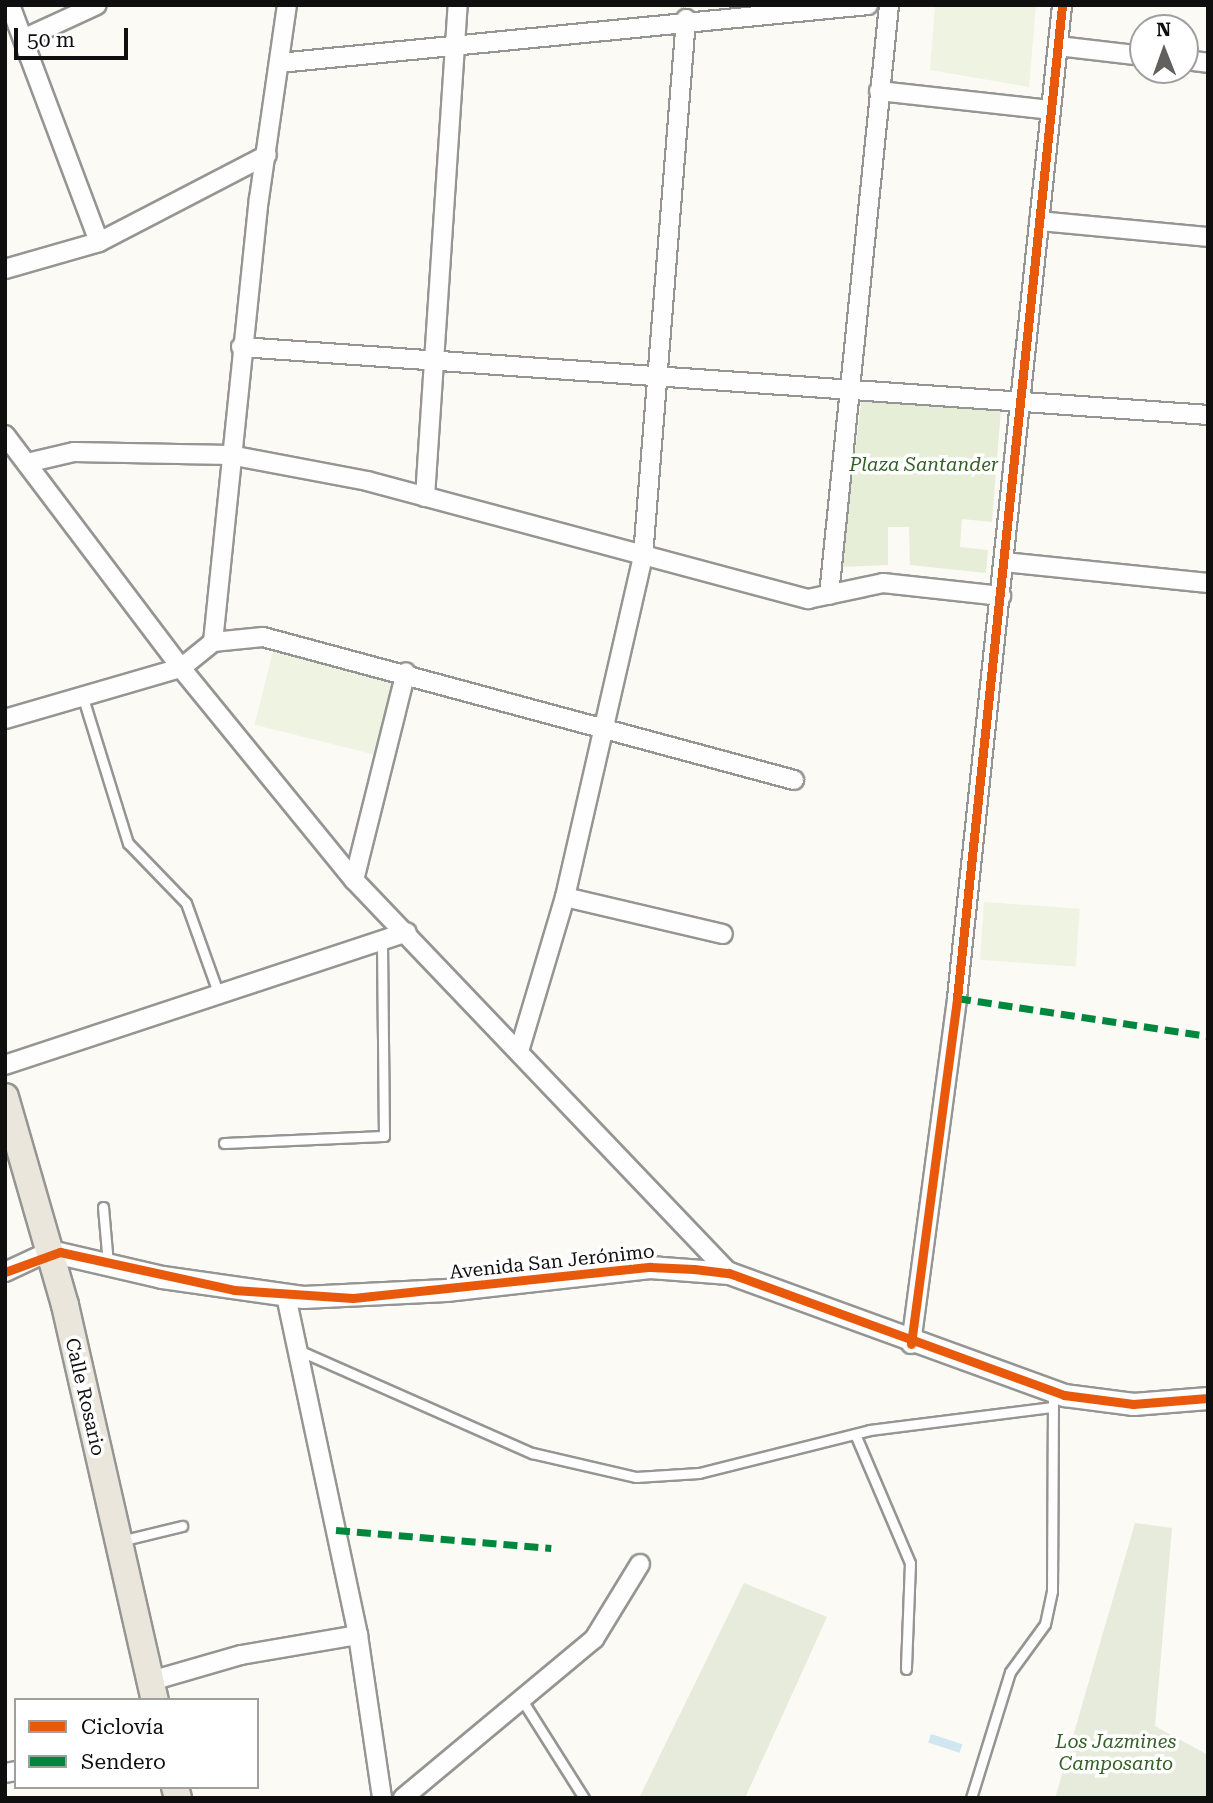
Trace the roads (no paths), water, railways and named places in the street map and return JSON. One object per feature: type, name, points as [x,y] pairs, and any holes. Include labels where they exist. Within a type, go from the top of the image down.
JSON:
[{"type":"main road","name":"Calle Rosario","points":[[5,1097],[50,1251],[153,1690]]},
{"type":"street","points":[[10,5],[99,242]]},
{"type":"street","points":[[23,39],[97,5]]},
{"type":"street","points":[[213,642],[230,454],[259,193],[267,155],[287,5]]},
{"type":"street","points":[[425,497],[458,5]]},
{"type":"street","points":[[279,63],[686,19],[868,5]]},
{"type":"street","points":[[829,595],[889,5]]},
{"type":"street","points":[[911,1344],[1001,596],[1062,5]]},
{"type":"street","points":[[520,1048],[565,897],[607,731],[643,556],[662,372],[686,19]]},
{"type":"street","points":[[1058,46],[1129,54]]},
{"type":"street","points":[[879,91],[1051,110]]},
{"type":"street","points":[[5,269],[99,242],[232,177],[267,155]]},
{"type":"street","points":[[232,177],[245,176],[259,193]]},
{"type":"street","points":[[1039,221],[1208,237]]},
{"type":"street","points":[[242,347],[434,356],[849,385],[1208,415]]},
{"type":"street","points":[[5,435],[181,668],[354,880],[520,1048],[729,1273]]},
{"type":"street","points":[[27,463],[74,452],[230,454],[425,497],[795,597],[829,595],[883,583],[1001,596]]},
{"type":"street","points":[[1004,562],[1208,583]]},
{"type":"street","points":[[5,719],[181,668],[213,642],[262,637],[406,672],[607,731],[794,780]]},
{"type":"street","points":[[354,880],[406,672]]},
{"type":"street","points":[[565,897],[723,934]]},
{"type":"street","points":[[5,1065],[407,932]]},
{"type":"street","points":[[5,1272],[50,1251]]},
{"type":"street","name":"Avenida San Jerónimo","points":[[50,1251],[286,1296],[353,1298],[650,1268],[729,1273],[1053,1399],[1133,1404],[1208,1398]]},
{"type":"street","points":[[286,1296],[358,1635],[382,1798]]},
{"type":"street","points":[[403,1798],[522,1700],[613,1617],[640,1564]]},
{"type":"street","points":[[153,1690],[241,1655],[358,1635]]},
{"type":"lane","points":[[83,698],[128,843],[186,903],[219,995]]},
{"type":"lane","points":[[224,1143],[384,1136],[382,941]]},
{"type":"lane","points":[[103,1207],[108,1264]]},
{"type":"lane","points":[[297,1349],[532,1452],[636,1477],[699,1473],[855,1434],[1053,1399],[1052,1591],[1045,1624],[1010,1672],[971,1798]]},
{"type":"lane","points":[[855,1434],[909,1563],[906,1669]]},
{"type":"lane","points":[[118,1542],[182,1526]]},
{"type":"lane","points":[[522,1700],[584,1798]]},
{"type":"water","points":[[931,1734],[962,1744],[960,1753],[928,1743]]},
{"type":"park label","name":"Plaza Santander","points":[[924,465]]},
{"type":"park label","name":"Los Jazmines Camposanto","points":[[1116,1753]]}]
